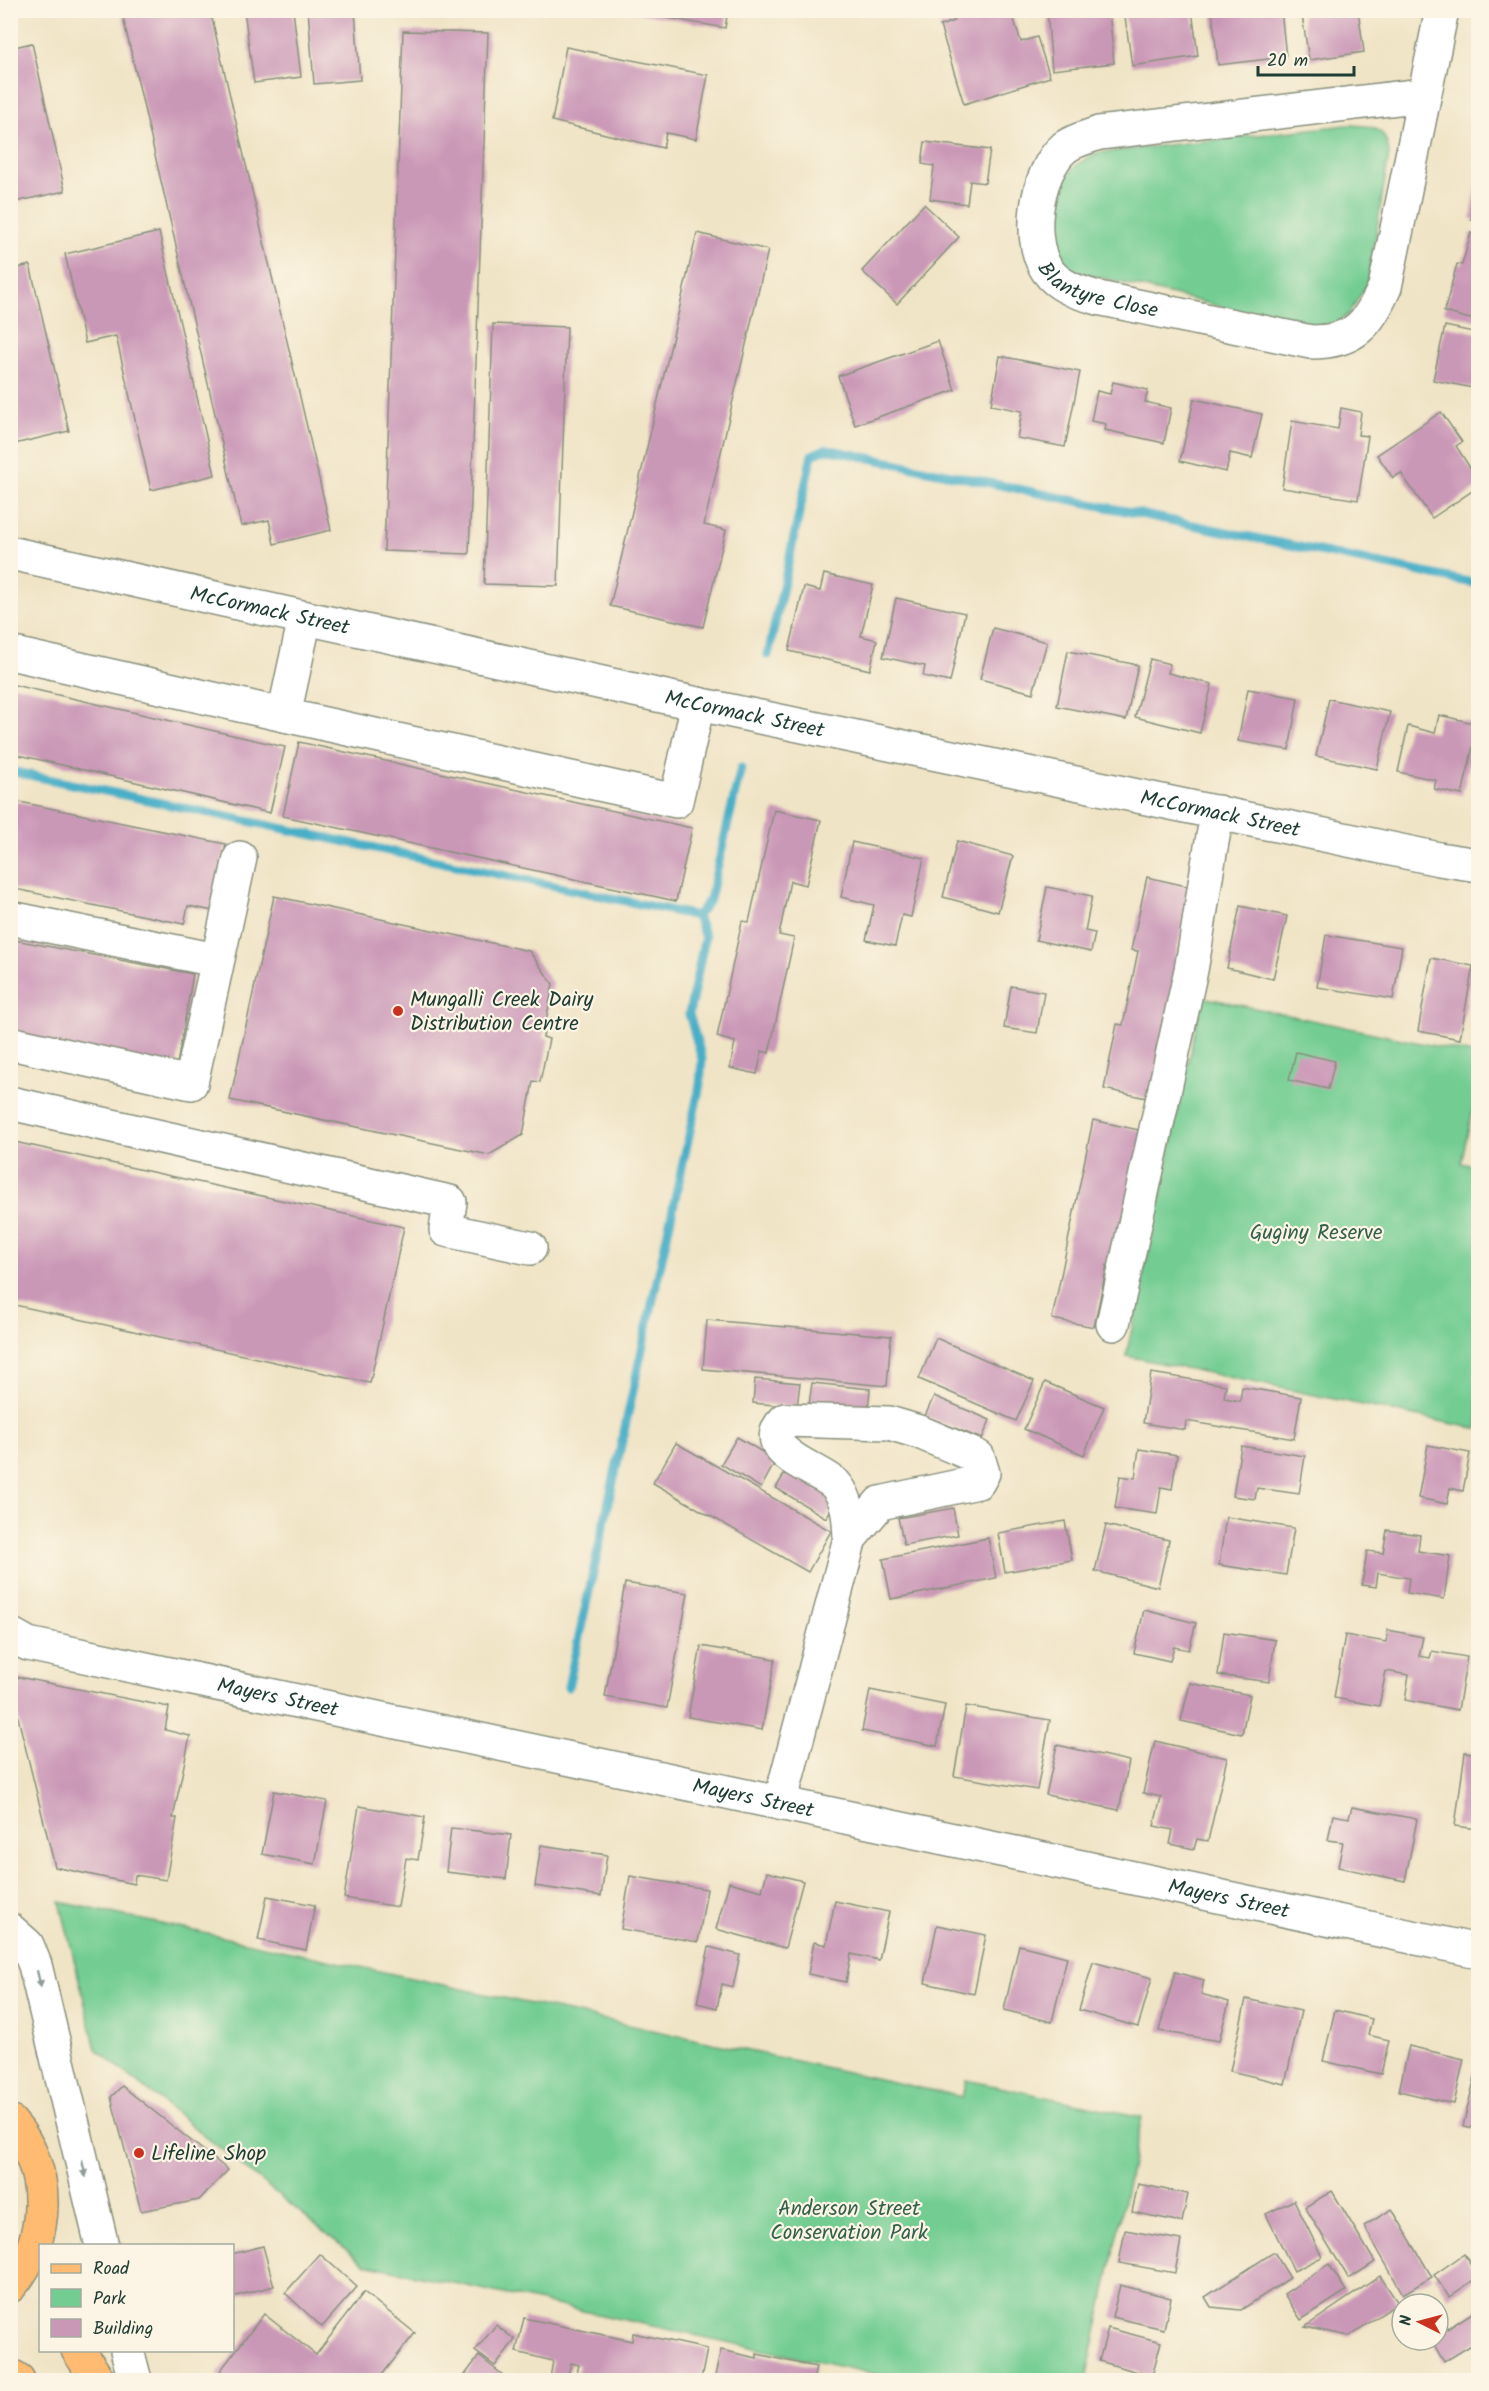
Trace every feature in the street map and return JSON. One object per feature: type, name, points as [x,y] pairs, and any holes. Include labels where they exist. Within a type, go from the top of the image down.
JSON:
[{"type":"main road","points":[[10,2286],[31,2255],[40,2235],[39,2179],[14,2126]]},
{"type":"main road","points":[[79,2352],[99,2380]]},
{"type":"main road","points":[[10,2375],[18,2380]]},
{"type":"street","name":"Blantyre Close","points":[[1423,95],[1100,133],[1079,140],[1065,148],[1059,155],[1043,183],[1037,206],[1040,256],[1051,276],[1068,289],[1098,298],[1311,342],[1331,342],[1348,336],[1367,321],[1385,287],[1442,10]]},
{"type":"street","name":"McCormack Street","points":[[10,553],[698,704],[1479,865]]},
{"type":"street","points":[[284,715],[305,618]]},
{"type":"street","points":[[10,652],[676,801],[698,704]]},
{"type":"street","points":[[1113,1324],[1191,970],[1200,921],[1205,868],[1218,812]]},
{"type":"street","points":[[10,1043],[191,1083],[240,858]]},
{"type":"street","points":[[10,918],[216,960]]},
{"type":"street","points":[[10,1103],[450,1202],[446,1230],[530,1248]]},
{"type":"street","points":[[780,1803],[850,1538],[846,1500],[834,1483],[784,1453],[779,1446],[778,1432],[785,1420],[889,1423],[919,1432],[978,1457],[983,1473],[978,1482],[880,1503],[850,1538]]},
{"type":"street","name":"Mayers Street","points":[[16,1642],[1479,1951]]},
{"type":"street","points":[[10,1930],[27,1945],[33,1957],[102,2244]]},
{"type":"street","points":[[128,2352],[135,2380]]},
{"type":"green space","points":[[1347,125],[1377,129],[1385,138],[1389,154],[1368,283],[1348,315],[1332,325],[1292,324],[1078,272],[1064,265],[1054,253],[1052,225],[1061,186],[1075,167],[1097,153]]},
{"type":"green space","name":"Guginy Reserve","points":[[1202,997],[1478,1055],[1478,1086],[1461,1163],[1478,1167],[1478,1429],[1126,1356]]},
{"type":"green space","name":"Anderson Street Conservation Park","points":[[60,1902],[962,2097],[966,2080],[1142,2117],[1086,2380],[903,2380],[365,2264],[96,2049]]},
{"type":"building","points":[[133,10],[210,10],[331,530],[274,544],[269,520],[241,526],[122,13]]},
{"type":"building","points":[[244,10],[293,10],[301,77],[254,83]]},
{"type":"building","points":[[308,10],[355,10],[360,80],[314,84]]},
{"type":"building","points":[[621,10],[728,10],[725,28]]},
{"type":"building","points":[[950,10],[1011,10],[1021,42],[1037,37],[1050,77],[964,104],[940,26],[954,21]]},
{"type":"building","points":[[1109,10],[1114,63],[1052,70],[1047,11]]},
{"type":"building","points":[[1124,10],[1192,10],[1198,56],[1132,66]]},
{"type":"building","points":[[1212,10],[1281,10],[1286,57],[1218,65]]},
{"type":"building","points":[[1330,10],[1358,10],[1364,52],[1309,60],[1302,15]]},
{"type":"building","points":[[403,31],[488,33],[469,554],[384,551]]},
{"type":"building","points":[[32,43],[65,191],[10,203],[10,48]]},
{"type":"building","points":[[566,47],[708,75],[696,139],[666,133],[663,148],[552,121]]},
{"type":"building","points":[[925,142],[990,150],[985,183],[970,181],[967,204],[930,199],[934,166],[922,164]]},
{"type":"building","points":[[1478,182],[1478,220],[1471,219]]},
{"type":"building","points":[[924,204],[959,237],[897,304],[862,271]]},
{"type":"building","points":[[159,232],[215,475],[151,490],[116,336],[85,343],[65,254]]},
{"type":"building","points":[[697,233],[768,250],[704,525],[726,530],[703,627],[610,606]]},
{"type":"building","points":[[1471,233],[1478,235],[1478,321],[1444,312],[1457,264],[1462,265]]},
{"type":"building","points":[[30,265],[69,431],[10,445],[10,270]]},
{"type":"building","points":[[493,324],[567,327],[558,586],[484,584]]},
{"type":"building","points":[[1445,326],[1478,333],[1478,389],[1433,380]]},
{"type":"building","points":[[938,341],[955,390],[855,425],[838,376]]},
{"type":"building","points":[[1000,356],[1080,372],[1065,447],[1017,438],[1022,411],[991,405]]},
{"type":"building","points":[[1113,382],[1148,390],[1145,402],[1171,408],[1164,443],[1105,430],[1106,424],[1091,421],[1097,391],[1110,394]]},
{"type":"building","points":[[1194,399],[1262,414],[1252,458],[1230,453],[1226,472],[1180,461]]},
{"type":"building","points":[[1341,408],[1361,412],[1358,435],[1368,436],[1358,500],[1282,488],[1292,421],[1338,429]]},
{"type":"building","points":[[1441,412],[1462,442],[1456,446],[1478,480],[1478,487],[1432,518],[1401,473],[1393,478],[1377,455]]},
{"type":"building","points":[[824,574],[873,585],[861,636],[877,640],[870,670],[789,651],[804,587],[820,591]]},
{"type":"building","points":[[896,598],[965,613],[950,682],[923,676],[925,666],[883,657]]},
{"type":"building","points":[[993,628],[1047,642],[1033,693],[980,679]]},
{"type":"building","points":[[1068,651],[1138,665],[1126,720],[1057,706]]},
{"type":"building","points":[[1150,659],[1170,664],[1168,673],[1212,684],[1200,733],[1135,717]]},
{"type":"building","points":[[10,684],[285,747],[270,813],[10,753]]},
{"type":"building","points":[[1248,689],[1298,698],[1289,750],[1238,741]]},
{"type":"building","points":[[1329,699],[1390,712],[1377,769],[1316,756]]},
{"type":"building","points":[[1439,715],[1478,724],[1462,795],[1434,789],[1436,780],[1398,772],[1408,726],[1435,733]]},
{"type":"building","points":[[299,742],[692,828],[676,901],[283,816]]},
{"type":"building","points":[[10,800],[226,844],[213,911],[188,906],[184,924],[10,888]]},
{"type":"building","points":[[774,810],[821,820],[806,885],[790,881],[779,935],[794,938],[769,1053],[762,1051],[757,1074],[730,1068],[735,1042],[717,1037],[742,921],[749,922]]},
{"type":"building","points":[[957,841],[1013,856],[998,912],[943,897]]},
{"type":"building","points":[[852,842],[924,858],[911,917],[902,915],[895,946],[866,940],[874,905],[841,897]]},
{"type":"building","points":[[1147,877],[1191,887],[1176,955],[1186,958],[1156,1100],[1104,1089],[1117,1024],[1123,1025],[1138,951],[1131,950]]},
{"type":"building","points":[[1047,887],[1092,896],[1085,931],[1095,933],[1091,952],[1036,940]]},
{"type":"building","name":"Mungalli Creek Dairy Distribution Centre","points":[[274,896],[529,951],[553,984],[543,1037],[549,1039],[540,1082],[533,1081],[523,1135],[489,1155],[230,1100]]},
{"type":"building","points":[[1240,906],[1287,916],[1273,979],[1227,968]]},
{"type":"building","points":[[1326,935],[1402,947],[1393,999],[1317,987]]},
{"type":"building","points":[[10,939],[193,974],[176,1070],[10,1035]]},
{"type":"building","points":[[1431,958],[1473,966],[1460,1039],[1418,1031]]},
{"type":"building","points":[[1011,986],[1044,992],[1037,1033],[1004,1028]]},
{"type":"building","points":[[1296,1052],[1335,1061],[1328,1089],[1289,1080]]},
{"type":"building","points":[[1093,1120],[1148,1132],[1120,1267],[1107,1265],[1094,1327],[1052,1319]]},
{"type":"building","points":[[10,1141],[404,1227],[370,1383],[10,1304]]},
{"type":"building","points":[[707,1320],[891,1336],[887,1386],[703,1369]]},
{"type":"building","points":[[936,1338],[1034,1381],[1016,1421],[919,1379]]},
{"type":"building","points":[[1151,1373],[1226,1385],[1224,1398],[1240,1401],[1242,1387],[1301,1397],[1294,1439],[1186,1421],[1185,1430],[1143,1423]]},
{"type":"building","points":[[755,1379],[800,1383],[797,1407],[753,1403]]},
{"type":"building","points":[[1045,1382],[1104,1407],[1084,1455],[1024,1429]]},
{"type":"building","points":[[812,1383],[870,1389],[868,1411],[809,1405]]},
{"type":"building","points":[[934,1396],[990,1420],[982,1439],[925,1416]]},
{"type":"building","points":[[737,1437],[776,1460],[761,1488],[721,1464]]},
{"type":"building","points":[[676,1443],[831,1531],[808,1572],[653,1483]]},
{"type":"building","points":[[1428,1445],[1470,1453],[1463,1491],[1450,1488],[1447,1504],[1418,1498]]},
{"type":"building","points":[[1241,1446],[1305,1456],[1299,1494],[1257,1488],[1255,1499],[1233,1496]]},
{"type":"building","points":[[1139,1449],[1177,1455],[1172,1489],[1161,1487],[1157,1514],[1115,1508],[1120,1476],[1135,1478]]},
{"type":"building","points":[[789,1466],[839,1496],[826,1518],[776,1488]]},
{"type":"building","points":[[953,1508],[958,1535],[904,1545],[898,1518]]},
{"type":"building","points":[[1226,1517],[1294,1528],[1286,1575],[1219,1565]]},
{"type":"building","points":[[1065,1521],[1072,1560],[1005,1572],[998,1533]]},
{"type":"building","points":[[1106,1525],[1169,1540],[1158,1587],[1095,1571]]},
{"type":"building","points":[[1387,1530],[1420,1535],[1418,1551],[1450,1556],[1444,1599],[1407,1593],[1409,1578],[1378,1573],[1376,1587],[1362,1585],[1367,1551],[1383,1553]]},
{"type":"building","points":[[988,1538],[996,1578],[891,1599],[883,1559]]},
{"type":"building","points":[[625,1583],[688,1593],[667,1708],[605,1697]]},
{"type":"building","points":[[1144,1610],[1196,1623],[1189,1650],[1174,1647],[1170,1661],[1134,1653]]},
{"type":"building","points":[[1388,1630],[1423,1637],[1419,1656],[1430,1658],[1432,1651],[1467,1657],[1458,1710],[1405,1700],[1409,1675],[1386,1671],[1379,1706],[1334,1698],[1345,1635],[1386,1642]]},
{"type":"building","points":[[1224,1632],[1275,1640],[1269,1682],[1218,1675]]},
{"type":"building","points":[[701,1646],[775,1659],[762,1730],[688,1717]]},
{"type":"building","points":[[18,1677],[169,1707],[165,1730],[190,1736],[173,1818],[177,1818],[166,1880],[135,1875],[134,1884],[55,1867],[10,1685]]},
{"type":"building","points":[[1190,1683],[1250,1695],[1242,1734],[1181,1721]]},
{"type":"building","points":[[870,1690],[945,1705],[937,1746],[862,1731]]},
{"type":"building","points":[[966,1706],[1050,1720],[1037,1790],[954,1776]]},
{"type":"building","points":[[1155,1741],[1227,1758],[1208,1841],[1197,1839],[1194,1849],[1170,1844],[1173,1830],[1154,1826],[1161,1797],[1143,1793]]},
{"type":"building","points":[[1057,1745],[1129,1761],[1119,1810],[1046,1795]]},
{"type":"building","points":[[1465,1752],[1478,1754],[1478,1829],[1455,1826]]},
{"type":"building","points":[[274,1791],[327,1801],[315,1864],[262,1854]]},
{"type":"building","points":[[359,1806],[425,1817],[418,1860],[406,1858],[398,1907],[344,1898]]},
{"type":"building","points":[[1352,1807],[1417,1819],[1405,1881],[1338,1867],[1343,1842],[1328,1840],[1333,1815],[1349,1818]]},
{"type":"building","points":[[451,1828],[511,1835],[506,1879],[446,1872]]},
{"type":"building","points":[[541,1845],[607,1855],[601,1896],[535,1886]]},
{"type":"building","points":[[767,1872],[803,1881],[785,1948],[716,1929],[729,1882],[762,1891]]},
{"type":"building","points":[[630,1876],[707,1889],[698,1942],[621,1929]]},
{"type":"building","points":[[267,1896],[315,1905],[306,1950],[258,1940]]},
{"type":"building","points":[[835,1901],[889,1912],[879,1960],[851,1954],[846,1982],[808,1974],[814,1942],[826,1945]]},
{"type":"building","points":[[937,1925],[986,1935],[974,1994],[925,1983]]},
{"type":"building","points":[[1019,1945],[1067,1957],[1052,2022],[1004,2010]]},
{"type":"building","points":[[709,1947],[740,1955],[733,1987],[722,1984],[717,2008],[697,2003]]},
{"type":"building","points":[[1093,1962],[1152,1978],[1138,2027],[1079,2010]]},
{"type":"building","points":[[1175,1972],[1204,1980],[1201,1994],[1229,2002],[1219,2041],[1159,2031]]},
{"type":"building","points":[[1246,1999],[1301,2011],[1285,2084],[1230,2071]]},
{"type":"building","points":[[1335,2010],[1372,2019],[1368,2035],[1389,2040],[1381,2074],[1323,2061]]},
{"type":"building","points":[[1409,2046],[1464,2059],[1454,2104],[1399,2091]]},
{"type":"building","points":[[1478,2064],[1478,2129],[1463,2126]]},
{"type":"building","points":[[122,2086],[228,2170],[199,2200],[141,2211],[111,2097]]},
{"type":"building","points":[[1138,2184],[1188,2194],[1182,2222],[1132,2212]]},
{"type":"building","points":[[1332,2191],[1375,2262],[1349,2279],[1305,2207]]},
{"type":"building","points":[[1294,2200],[1322,2257],[1294,2271],[1266,2214]]},
{"type":"building","points":[[1392,2209],[1432,2277],[1406,2292],[1402,2292],[1364,2226]]},
{"type":"building","points":[[1125,2230],[1181,2240],[1175,2273],[1119,2263]]},
{"type":"building","points":[[263,2246],[274,2286],[234,2296],[234,2253]]},
{"type":"building","points":[[1274,2252],[1290,2278],[1241,2310],[1211,2307],[1205,2297]]},
{"type":"building","points":[[320,2254],[357,2287],[322,2327],[285,2293]]},
{"type":"building","points":[[1464,2254],[1478,2277],[1450,2296],[1450,2292],[1446,2292],[1434,2275]]},
{"type":"building","points":[[1329,2264],[1346,2291],[1301,2320],[1284,2294]]},
{"type":"building","points":[[1380,2276],[1391,2292],[1390,2308],[1349,2336],[1305,2327]]},
{"type":"building","points":[[1120,2285],[1171,2298],[1164,2329],[1112,2317]]},
{"type":"building","points":[[364,2292],[415,2333],[378,2380],[245,2380],[240,2376],[236,2380],[225,2380],[217,2375],[264,2314],[316,2355]]},
{"type":"building","points":[[1478,2309],[1478,2341],[1444,2362],[1438,2352],[1450,2352],[1450,2327]]},
{"type":"building","points":[[524,2318],[632,2341],[633,2333],[707,2349],[701,2380],[575,2380],[579,2365],[571,2363],[567,2380],[550,2378],[553,2361],[516,2352]]},
{"type":"building","points":[[496,2325],[515,2340],[495,2366],[475,2351]]},
{"type":"building","points":[[1108,2328],[1161,2342],[1152,2376],[1099,2361]]},
{"type":"building","points":[[721,2350],[757,2358],[757,2354],[816,2367],[813,2380],[714,2380]]},
{"type":"building","points":[[479,2356],[509,2380],[461,2380]]},
{"type":"waterway","points":[[768,655],[812,455],[826,449],[1478,584]]},
{"type":"waterway","points":[[568,1687],[700,1085],[702,1059],[689,1014],[705,937],[697,916],[710,899],[741,768]]},
{"type":"waterway","points":[[10,771],[697,916]]},
{"type":"place","name":"Mungalli Creek Dairy Distribution Centre","points":[[398,1011]]},
{"type":"place","name":"Lifeline Shop","points":[[139,2153]]}]
